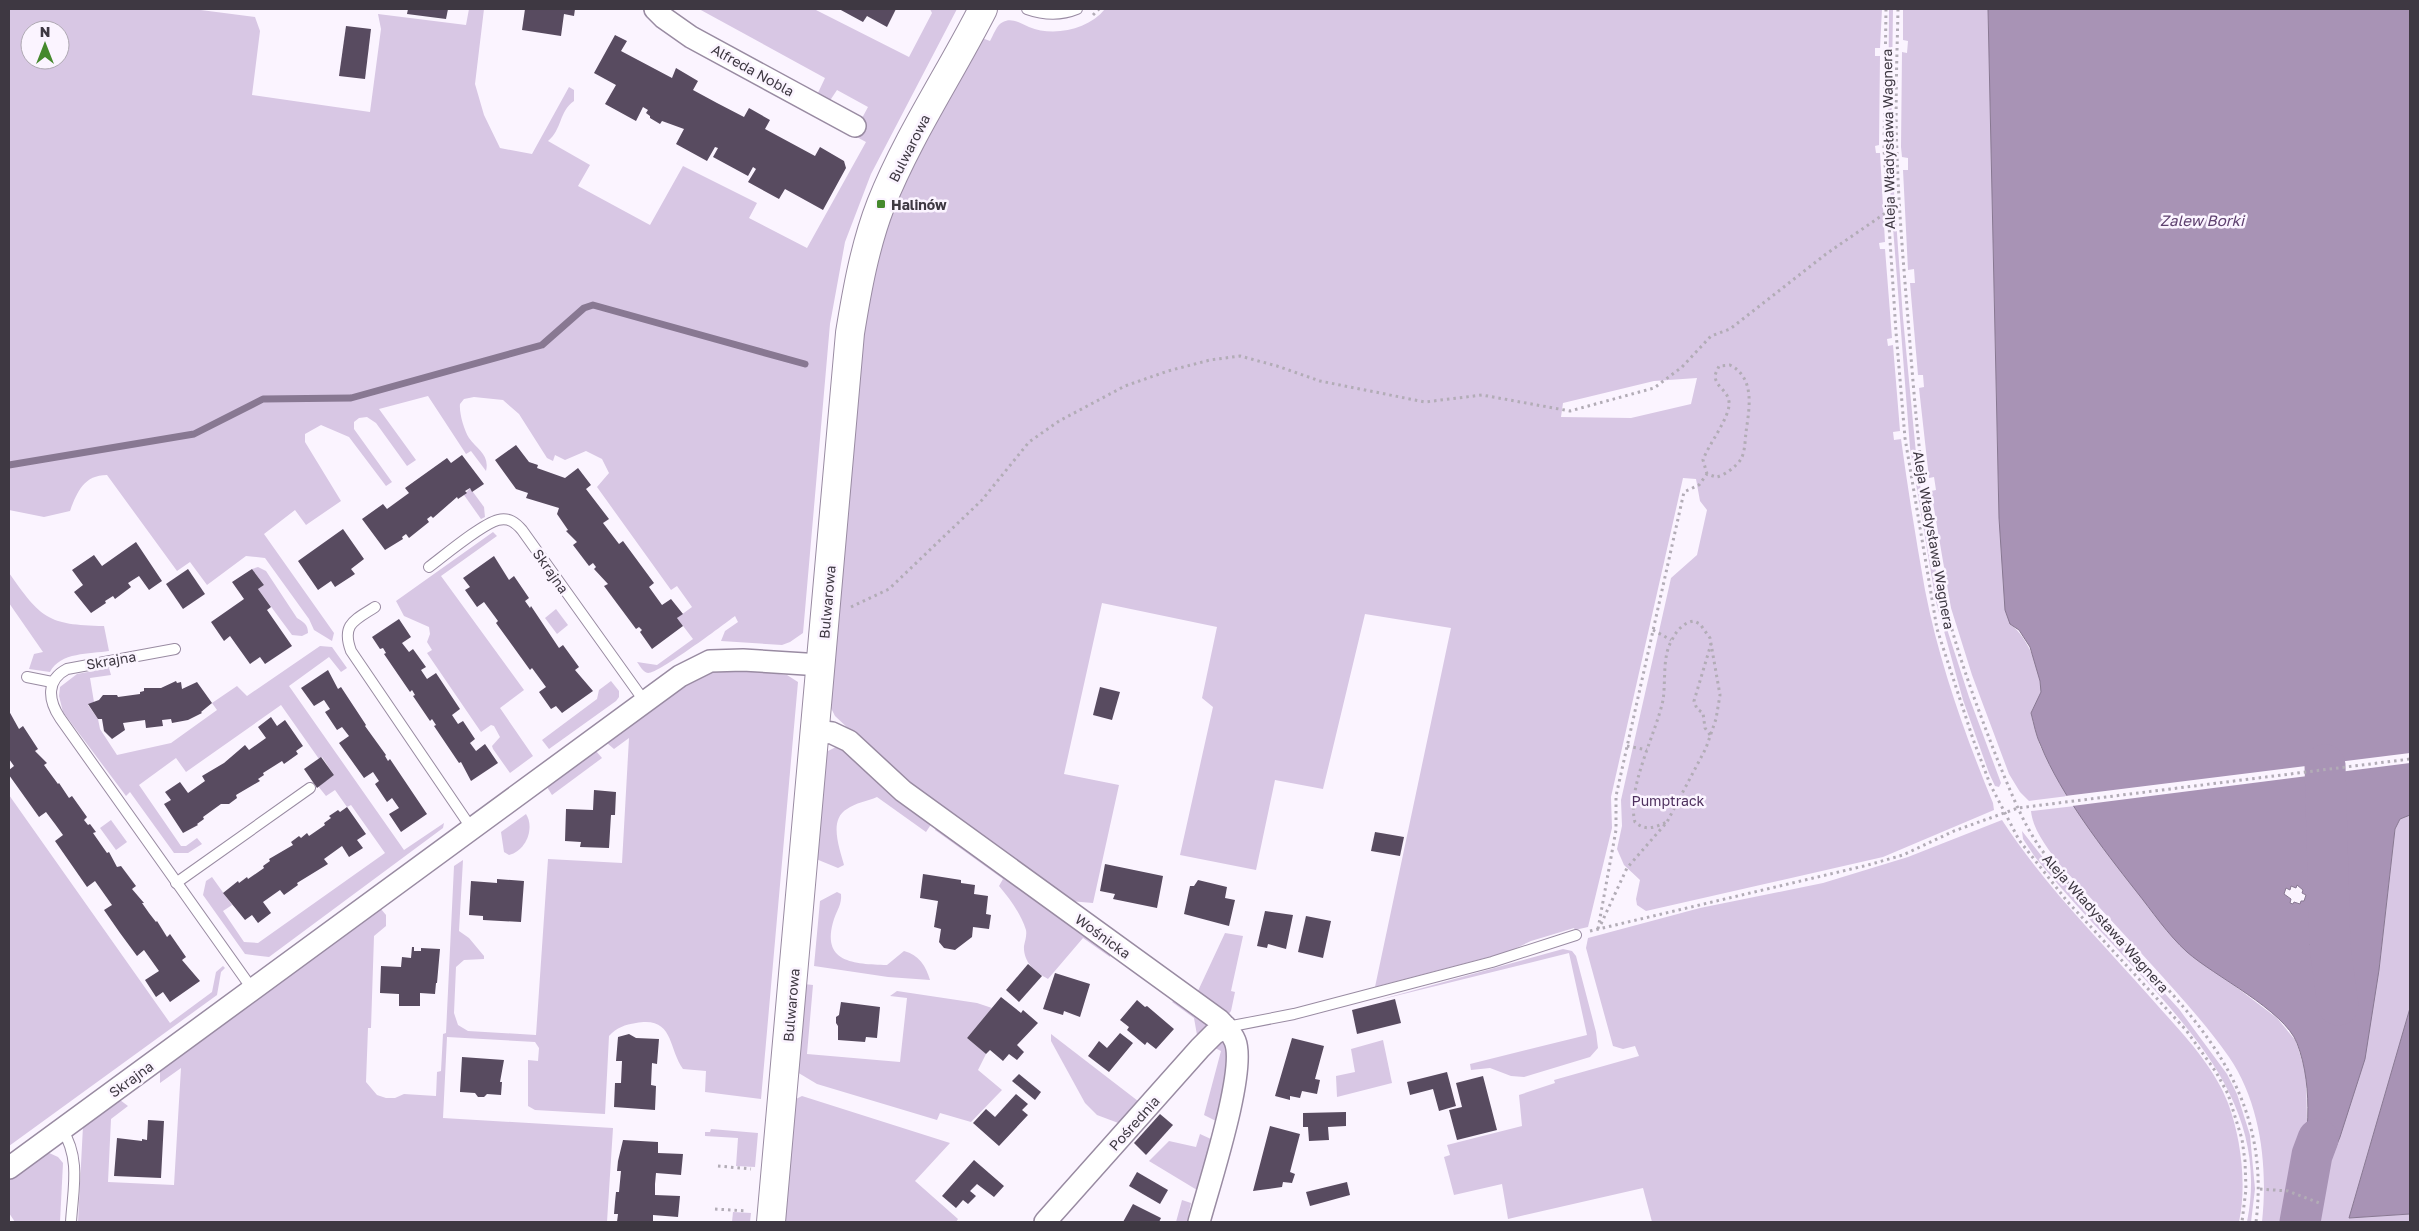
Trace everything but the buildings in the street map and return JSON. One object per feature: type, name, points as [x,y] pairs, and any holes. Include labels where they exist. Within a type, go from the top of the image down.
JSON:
[{"type":"street","name":"Alfreda Nobla","points":[[655,9],[664,18],[691,37],[855,126]]},
{"type":"street","name":"Bulwarowa","points":[[761,1217],[815,731],[850,333],[860,276],[882,204],[902,158],[983,9]]},
{"type":"street","name":"Skrajna","points":[[9,1168],[680,676],[710,661],[743,660],[821,665]]},
{"type":"street","name":"Wośnicka","points":[[815,731],[832,734],[849,741],[903,791],[1219,1020],[1226,1028],[1236,1042],[1238,1072],[1199,1222]]},
{"type":"street","name":"Pośrednia","points":[[1046,1222],[1200,1048],[1214,1034],[1226,1028]]},
{"type":"lane","points":[[1027,9],[1043,14],[1058,14],[1077,9]]},
{"type":"lane","name":"Skrajna","points":[[430,567],[490,523],[504,519],[513,521],[522,530],[645,702]]},
{"type":"lane","points":[[375,607],[353,621],[349,626],[347,632],[351,651],[472,829]]},
{"type":"lane","name":"Skrajna","points":[[52,682],[67,668],[175,649]]},
{"type":"lane","points":[[27,677],[52,682],[50,696],[56,712],[253,990]]},
{"type":"lane","points":[[176,883],[310,788]]},
{"type":"lane","points":[[1226,1028],[1294,1014],[1492,962],[1576,935]]},
{"type":"lane","points":[[62,1129],[74,1152],[75,1168],[71,1222]]},
{"type":"path","name":"Aleja Władysława Wagnera","points":[[1886,9],[1884,149],[1887,212],[1905,438],[1937,629],[1973,739],[1990,784],[2020,840],[2047,877],[2180,1024],[2216,1072],[2228,1094],[2242,1139],[2246,1189],[2242,1222]]},
{"type":"path","name":"Aleja Władysława Wagnera","points":[[1898,9],[1897,151],[1901,238],[1913,388],[1924,482],[1947,611],[1966,674],[1999,763],[2018,808],[2038,846],[2059,872],[2175,998],[2223,1058],[2240,1091],[2248,1112],[2255,1142],[2260,1189],[2256,1222]]},
{"type":"path","points":[[826,611],[856,606],[890,589],[982,500],[1028,442],[1059,421],[1125,386],[1210,360],[1240,356],[1278,366],[1320,381],[1425,402],[1482,395],[1570,411],[1654,388],[1682,367],[1711,336],[1730,329],[1826,254],[1887,212]]},
{"type":"path","points":[[1730,365],[1740,375],[1750,395],[1743,454],[1738,463],[1720,477],[1707,474],[1703,460],[1729,406],[1727,395],[1718,386],[1715,374],[1719,366],[1730,365]]},
{"type":"path","points":[[1598,929],[1616,830],[1616,796],[1684,492],[1698,486],[1707,474]]},
{"type":"path","points":[[1598,929],[1627,868],[1667,822],[1686,789],[1710,735],[1720,702],[1708,633],[1700,624],[1694,621],[1683,625],[1671,640],[1668,649],[1660,710],[1647,750],[1633,806],[1633,815],[1637,824],[1647,828],[1667,822]]},
{"type":"path","points":[[1653,630],[1671,640]]},
{"type":"path","points":[[1710,735],[1705,728],[1703,713],[1697,709],[1694,701],[1711,643]]},
{"type":"path","points":[[1627,746],[1647,750]]},
{"type":"path","points":[[1576,935],[1903,855],[1954,831],[2018,808],[2037,804],[2410,759]]},
{"type":"path","points":[[718,1166],[759,1169]]},
{"type":"path","points":[[2260,1189],[2288,1191],[2322,1204]]},
{"type":"path","points":[[715,1209],[761,1217]]},
{"type":"green space","points":[[9,9],[193,9],[255,17],[260,31],[252,95],[370,112],[381,29],[378,14],[466,25],[469,9],[484,9],[475,84],[484,115],[500,148],[532,154],[569,87],[574,90],[574,101],[566,110],[553,137],[548,141],[590,165],[578,186],[650,225],[683,166],[757,203],[749,218],[807,248],[866,142],[853,135],[868,107],[837,90],[829,102],[817,95],[825,78],[699,9],[814,9],[909,57],[932,13],[930,9],[957,9],[871,174],[845,242],[830,324],[803,633],[790,642],[782,645],[721,641],[725,631],[738,622],[735,616],[664,666],[648,673],[642,669],[637,662],[657,665],[693,639],[677,618],[692,607],[677,586],[671,590],[597,487],[609,473],[602,459],[586,451],[565,460],[555,455],[553,461],[547,458],[519,414],[503,400],[474,397],[464,399],[460,404],[465,431],[484,456],[487,465],[486,471],[471,451],[466,454],[428,396],[379,409],[416,460],[407,466],[376,423],[367,417],[359,418],[354,422],[354,429],[392,482],[386,486],[349,437],[321,425],[305,434],[305,442],[341,501],[306,525],[295,510],[264,534],[334,633],[332,641],[314,630],[309,619],[265,558],[246,556],[207,585],[190,562],[177,571],[107,475],[87,481],[79,491],[70,511],[44,517],[9,510]]},
{"type":"green space","name":"Pumptrack","points":[[1105,9],[1882,9],[1880,48],[1875,48],[1875,56],[1880,56],[1879,145],[1875,146],[1876,153],[1880,153],[1885,242],[1879,243],[1880,249],[1885,249],[1892,338],[1887,339],[1888,346],[1893,345],[1900,431],[1893,432],[1894,440],[1901,439],[1925,590],[1945,671],[1994,810],[1883,857],[1646,911],[1637,905],[1636,899],[1640,880],[1624,865],[1617,849],[1622,826],[1621,800],[1671,578],[1697,555],[1707,510],[1700,501],[1696,479],[1683,478],[1611,797],[1612,828],[1588,927],[1575,930],[1574,928],[1531,941],[1508,952],[1375,987],[1451,628],[1365,614],[1323,789],[1275,780],[1256,870],[1180,855],[1213,707],[1202,698],[1217,627],[1102,603],[1064,774],[1119,785],[1093,903],[1069,901],[998,846],[900,777],[835,716],[829,704],[865,313],[879,244],[911,167],[982,38],[990,41],[999,25],[1010,20],[1038,30],[1059,31],[1080,27],[1098,16]],"holes":[[[1697,378],[1691,404],[1631,418],[1561,417],[1563,403],[1654,381]]]},
{"type":"green space","points":[[1889,9],[1893,9],[1891,149],[1903,318],[1918,474],[1946,626],[1969,697],[2001,783],[1999,787],[1995,786],[1989,773],[1963,700],[1936,602],[1910,448],[1888,162]]},
{"type":"green space","points":[[1903,9],[1988,9],[1999,518],[2010,624],[2022,636],[2027,645],[2036,665],[2041,684],[2040,695],[2031,714],[2040,746],[2068,796],[2029,801],[2020,792],[2009,774],[1972,675],[1951,608],[1931,491],[1936,490],[1934,477],[1929,478],[1919,388],[1924,387],[1923,375],[1918,375],[1910,283],[1915,283],[1914,269],[1908,270],[1903,170],[1908,170],[1908,158],[1902,157],[1901,147],[1902,52],[1907,53],[1908,41],[1903,40]]},
{"type":"green space","points":[[470,488],[484,507],[485,517],[481,519],[464,495]]},
{"type":"green space","points":[[493,532],[497,536],[441,576],[524,690],[500,708],[533,756],[510,773],[493,749],[492,746],[500,737],[494,726],[491,725],[481,732],[427,653],[432,650],[427,642],[430,634],[429,627],[404,616],[396,601]]},
{"type":"green space","points":[[258,567],[266,571],[297,618],[304,622],[308,633],[302,636],[292,635],[258,589],[264,585],[252,569]]},
{"type":"green space","points":[[9,573],[29,600],[47,616],[70,624],[104,626],[109,651],[68,657],[55,665],[50,672],[29,669],[34,654],[43,652],[9,603]]},
{"type":"green space","points":[[556,609],[568,625],[557,634],[545,618]]},
{"type":"green space","points":[[320,646],[332,647],[347,668],[341,672],[329,657],[289,686],[404,850],[444,823],[443,828],[269,957],[245,954],[203,895],[206,881],[212,877],[232,905],[223,911],[244,942],[258,943],[385,853],[351,805],[347,807],[335,790],[326,796],[318,786],[334,775],[322,757],[319,759],[281,705],[186,772],[176,758],[139,785],[181,846],[186,846],[197,838],[202,844],[188,853],[174,853],[130,792],[126,796],[63,712],[59,696],[60,687],[77,674],[109,668],[111,675],[90,678],[94,702],[88,705],[98,719],[100,729],[117,755],[171,743],[217,710],[212,703],[237,686],[247,696]]},
{"type":"green space","points":[[735,669],[787,675],[798,682],[761,1099],[705,1092],[706,1071],[683,1069],[664,1029],[657,1024],[648,1022],[618,1028],[609,1036],[605,1114],[535,1110],[528,1106],[528,1060],[538,1061],[539,1048],[535,1042],[447,1037],[443,1118],[613,1128],[607,1222],[78,1222],[83,1126],[120,1100],[128,1106],[111,1119],[108,1182],[174,1185],[181,1068],[160,1083],[160,1070],[381,909],[386,915],[386,926],[374,936],[371,1028],[368,1028],[366,1082],[377,1095],[386,1098],[395,1098],[404,1094],[436,1096],[437,1072],[441,1071],[443,1034],[446,1033],[454,866],[463,860],[459,931],[469,938],[484,956],[484,959],[464,960],[456,967],[454,1013],[458,1025],[468,1031],[536,1035],[548,859],[622,863],[629,738],[614,749],[607,743],[689,681],[713,670]]},
{"type":"green space","points":[[611,681],[619,691],[619,697],[616,701],[549,749],[542,740],[597,699],[599,690]]},
{"type":"green space","points":[[836,747],[843,748],[932,823],[926,832],[877,797],[850,807],[841,814],[838,820],[838,843],[844,865],[838,868],[816,859],[826,752]]},
{"type":"green space","points":[[596,751],[602,758],[552,795],[547,787]]},
{"type":"green space","points":[[9,795],[170,1023],[212,992],[216,972],[223,966],[225,968],[221,972],[217,995],[9,1146]]},
{"type":"green space","points":[[2075,806],[2122,873],[2223,977],[2277,1018],[2296,1041],[2306,1074],[2307,1120],[2306,1151],[2299,1192],[2289,1189],[2287,1194],[2298,1198],[2294,1222],[2262,1222],[2264,1180],[2260,1136],[2248,1095],[2240,1075],[2229,1057],[2181,998],[2061,866],[2038,833],[2031,811]]},
{"type":"green space","points":[[526,814],[530,826],[527,838],[520,849],[509,855],[504,852],[501,832]]},
{"type":"green space","points":[[2410,815],[2410,1008],[2349,1218],[2410,1214],[2410,1222],[2307,1222],[2313,1203],[2321,1206],[2323,1201],[2315,1198],[2340,1137],[2379,970],[2395,829],[2400,819]]},
{"type":"green space","points":[[111,820],[127,842],[116,850],[100,828]]},
{"type":"green space","points":[[2002,820],[2018,844],[2054,889],[2183,1034],[2213,1074],[2228,1103],[2239,1146],[2242,1193],[2239,1222],[1652,1222],[1643,1188],[1508,1219],[1502,1184],[1454,1195],[1444,1157],[1450,1155],[1447,1145],[1522,1126],[1519,1095],[1555,1083],[1554,1080],[1639,1056],[1635,1046],[1623,1049],[1613,1046],[1586,948],[1588,938],[1700,908],[1823,883],[1908,857]]},
{"type":"green space","points":[[938,826],[1111,951],[1110,957],[1083,938],[1048,979],[1039,973],[1028,962],[1024,952],[1026,930],[1015,907],[999,886],[1003,879],[935,830]]},
{"type":"green space","points":[[2022,831],[2055,873],[2179,1009],[2227,1074],[2237,1094],[2250,1135],[2255,1189],[2251,1222],[2247,1222],[2251,1184],[2248,1149],[2239,1116],[2225,1085],[2186,1027],[2035,857],[2023,839]]},
{"type":"green space","points":[[837,892],[841,894],[841,901],[831,934],[832,945],[836,953],[852,962],[887,965],[904,951],[918,958],[930,980],[888,977],[814,966],[820,901]]},
{"type":"green space","points":[[1225,933],[1243,936],[1231,991],[1235,992],[1231,1011],[1228,1015],[1197,993]]},
{"type":"green space","points":[[1563,949],[1572,951],[1576,956],[1596,1032],[1598,1048],[1590,1057],[1524,1077],[1511,1076],[1490,1068],[1471,1070],[1470,1064],[1587,1035],[1569,953],[1375,1001]]},
{"type":"green space","points":[[804,984],[813,985],[807,1054],[900,1062],[907,998],[890,996],[897,991],[977,1003],[992,1008],[967,1038],[986,1054],[978,1070],[1002,1090],[971,1122],[940,1113],[937,1120],[817,1084],[797,1072]]},
{"type":"green space","points":[[1176,999],[1204,1021],[1207,1026],[1148,1091],[1197,1035],[1194,1018],[1172,1002]]},
{"type":"green space","points":[[1051,1034],[1138,1101],[1121,1124],[1097,1115],[1085,1103],[1051,1041]]},
{"type":"green space","points":[[1227,1040],[1232,1064],[1216,1121],[1204,1115],[1221,1051],[1215,1048],[1219,1041]]},
{"type":"green space","points":[[1383,1040],[1392,1083],[1337,1097],[1336,1076],[1355,1072],[1351,1049]]},
{"type":"green space","points":[[802,1096],[950,1143],[915,1181],[958,1219],[956,1222],[784,1222],[794,1100]]},
{"type":"green space","points":[[711,1129],[758,1133],[755,1167],[736,1166],[738,1138],[705,1136],[705,1132],[710,1132]]},
{"type":"green space","points":[[1200,1134],[1211,1139],[1197,1190],[1149,1161],[1169,1141],[1196,1147]]},
{"type":"green space","points":[[47,1152],[58,1157],[63,1163],[60,1222],[15,1222],[9,1213],[9,1180]]},
{"type":"green space","points":[[1182,1200],[1191,1203],[1187,1222],[1176,1222]]},
{"type":"green space","points":[[733,1212],[751,1213],[750,1222],[732,1222]]},
{"type":"water","name":"Zalew Borki","points":[[1988,9],[2410,9],[2410,815],[2400,819],[2395,829],[2379,970],[2365,1059],[2340,1137],[2315,1198],[2299,1192],[2307,1136],[2308,1098],[2303,1061],[2297,1043],[2290,1031],[2264,1006],[2199,961],[2173,938],[2097,840],[2049,765],[2038,738],[2031,713],[2041,692],[2040,681],[2030,647],[2019,630],[2010,624],[2005,610],[1999,518]],"holes":[[[2326,821],[2329,822],[2328,825],[2332,826],[2331,830],[2334,831],[2332,837],[2328,840],[2323,838],[2322,841],[2319,839],[2320,836],[2316,834],[2317,832],[2313,831],[2315,825],[2319,826],[2320,823],[2324,824]],[[2297,885],[2303,890],[2302,893],[2306,895],[2304,901],[2301,901],[2300,904],[2290,903],[2291,899],[2284,894],[2286,888],[2290,890],[2291,886],[2296,888]],[[2323,935],[2329,940],[2328,944],[2332,945],[2330,952],[2327,951],[2326,954],[2320,952],[2319,955],[2316,953],[2317,950],[2313,948],[2314,946],[2310,945],[2312,939],[2322,938]]]},
{"type":"water","points":[[2410,1008],[2410,1214],[2349,1218]]},
{"type":"water","points":[[2298,1198],[2313,1203],[2307,1222],[2294,1222]]},
{"type":"pier","points":[[2410,753],[2410,763],[2072,806],[2065,796]]},
{"type":"waterway","points":[[9,465],[194,434],[263,399],[351,398],[542,345],[584,308],[593,305],[805,364]]},
{"type":"waterway","points":[[2325,765],[2330,947],[2338,1005]]},
{"type":"waterway","points":[[2300,1222],[2312,1155],[2318,1139]]},
{"type":"place","name":"Halinów","points":[[881,204]]}]
